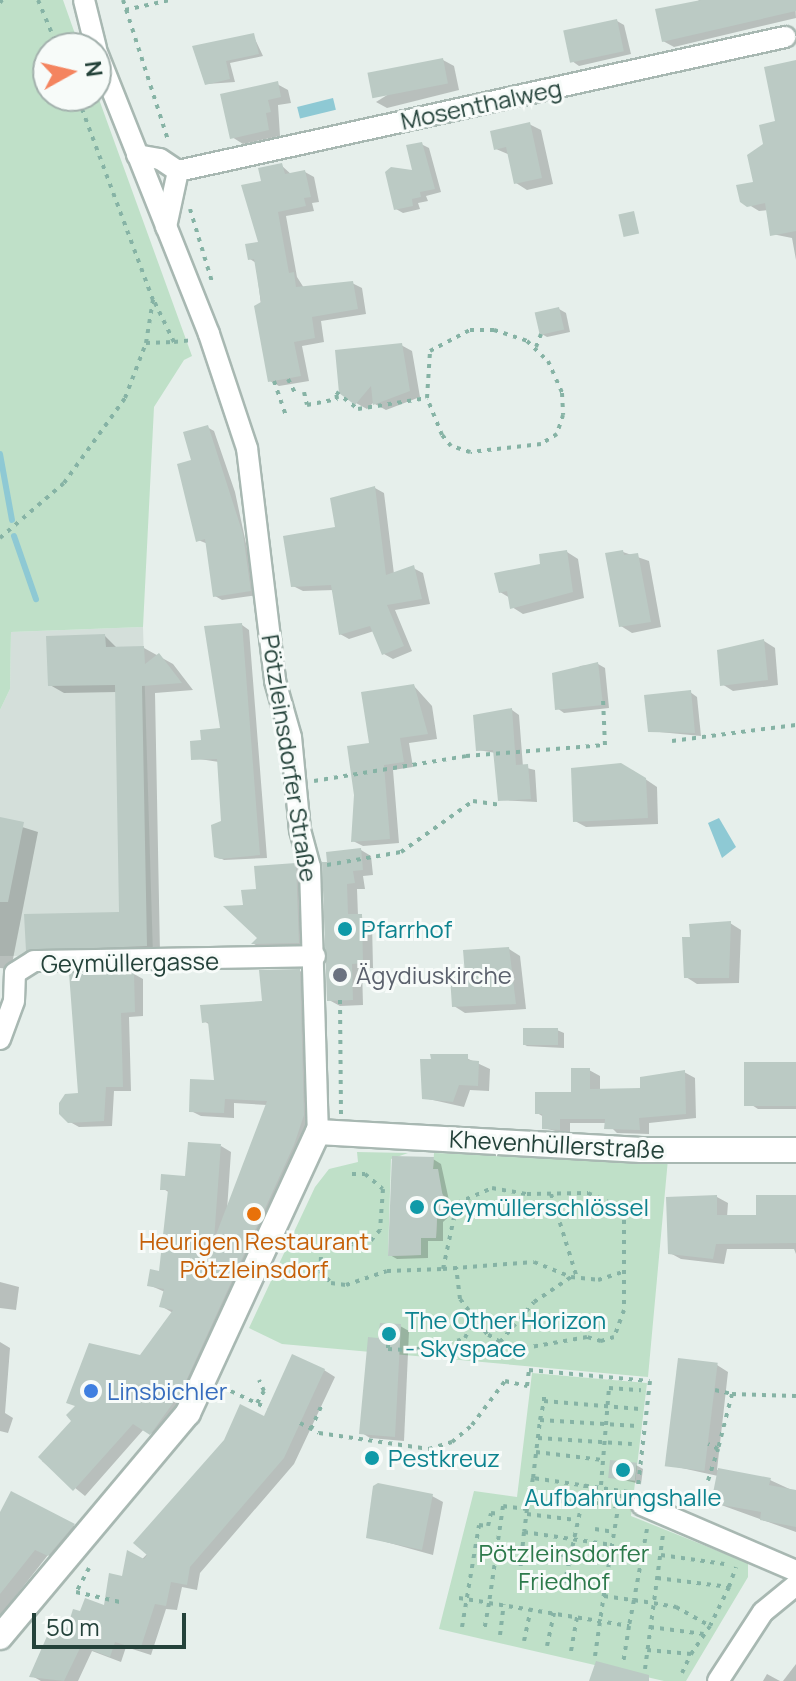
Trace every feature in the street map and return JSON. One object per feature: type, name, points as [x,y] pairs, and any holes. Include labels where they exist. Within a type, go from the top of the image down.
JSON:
[{"type":"street","name":"Pötzleinsdorfer Straße","points":[[84,0],[92,32]]},
{"type":"street","name":"Mosenthalweg","points":[[178,171],[785,37]]},
{"type":"street","name":"Pötzleinsdorfer Straße","points":[[0,1637],[163,1446],[207,1380],[318,1132],[310,867],[300,830],[291,737],[275,681],[247,448],[112,90]]},
{"type":"street","points":[[137,155],[160,159],[178,171],[166,227]]},
{"type":"street","name":"Geymüllergasse","points":[[0,1039],[14,1001],[15,973],[34,961],[315,956]]},
{"type":"street","name":"Khevenhüllerstraße","points":[[318,1132],[642,1150],[796,1150]]},
{"type":"street","points":[[640,1497],[693,1526],[796,1571]]},
{"type":"street","points":[[718,1681],[763,1612],[796,1585]]},
{"type":"path","points":[[38,0],[51,32]]},
{"type":"path","points":[[125,10],[170,0]]},
{"type":"path","points":[[83,112],[153,300],[174,342]]},
{"type":"path","points":[[0,538],[64,483],[125,398],[146,343],[153,300]]},
{"type":"path","points":[[494,330],[536,347],[557,377],[564,403],[557,434],[541,444],[459,449],[442,435],[427,398],[430,351],[456,336],[494,330]]},
{"type":"path","points":[[536,347],[541,334]]},
{"type":"path","points":[[146,343],[187,341]]},
{"type":"path","points":[[288,379],[296,395]]},
{"type":"path","points":[[274,381],[286,415]]},
{"type":"path","points":[[304,392],[307,405],[337,399],[336,392],[358,409],[427,398]]},
{"type":"path","points":[[312,781],[466,756],[605,745],[603,700]]},
{"type":"path","points":[[672,741],[796,725]]},
{"type":"path","points":[[321,866],[401,852],[473,801],[501,805]]},
{"type":"path","points":[[340,1000],[341,1116]]},
{"type":"path","points":[[352,1174],[378,1181],[382,1203],[380,1230],[365,1247],[322,1237],[320,1271],[331,1283],[346,1285],[387,1271],[547,1263],[574,1277],[598,1280],[625,1271]]},
{"type":"path","points":[[443,1269],[457,1203],[467,1197],[501,1187],[551,1194],[588,1193],[615,1205],[625,1230],[624,1310],[614,1337],[525,1348],[500,1342],[474,1318],[460,1299],[456,1267]]},
{"type":"path","points":[[551,1194],[574,1277]]},
{"type":"path","points":[[382,1203],[389,1204]]},
{"type":"path","points":[[500,1342],[524,1311],[574,1277]]},
{"type":"path","points":[[388,1344],[388,1349],[438,1347],[465,1338],[474,1318]]},
{"type":"path","points":[[300,1423],[311,1429],[429,1449],[452,1442],[472,1425],[505,1381],[527,1386],[529,1370],[650,1381],[640,1497],[601,1485],[533,1478]]},
{"type":"path","points":[[207,1380],[267,1408]]},
{"type":"path","points":[[257,1403],[264,1391],[259,1380]]},
{"type":"path","points":[[601,1485],[609,1388],[641,1390]]},
{"type":"path","points":[[715,1390],[732,1394],[796,1396]]},
{"type":"path","points":[[544,1392],[520,1573],[533,1575],[531,1581],[565,1581],[605,1587]]},
{"type":"path","points":[[693,1526],[732,1394]]},
{"type":"path","points":[[544,1401],[640,1409]]},
{"type":"path","points":[[311,1429],[322,1404]]},
{"type":"path","points":[[540,1420],[637,1426]]},
{"type":"path","points":[[538,1438],[632,1444]]},
{"type":"path","points":[[708,1444],[718,1449]]},
{"type":"path","points":[[536,1452],[603,1460]]},
{"type":"path","points":[[565,1581],[586,1484]]},
{"type":"path","points":[[595,1656],[621,1490]]},
{"type":"path","points":[[530,1496],[618,1506]]},
{"type":"path","points":[[484,1632],[503,1506],[576,1520]]},
{"type":"path","points":[[462,1627],[479,1525],[488,1526],[491,1513],[501,1514]]},
{"type":"path","points":[[623,1663],[645,1528]]},
{"type":"path","points":[[595,1529],[614,1532]]},
{"type":"path","points":[[524,1532],[612,1545]]},
{"type":"path","points":[[645,1669],[664,1535]]},
{"type":"path","points":[[522,1549],[610,1562]]},
{"type":"path","points":[[661,1555],[736,1567],[710,1626],[682,1673]]},
{"type":"path","points":[[657,1578],[729,1587]]},
{"type":"path","points":[[76,1592],[120,1602]]},
{"type":"path","points":[[604,1596],[676,1607],[710,1626]]},
{"type":"path","points":[[459,1598],[629,1626]]},
{"type":"path","points":[[500,1635],[504,1604]]},
{"type":"path","points":[[524,1641],[531,1609]]},
{"type":"path","points":[[547,1646],[554,1613]]},
{"type":"path","points":[[571,1651],[577,1617]]},
{"type":"path","points":[[650,1627],[705,1634]]},
{"type":"path","points":[[647,1650],[691,1654]]},
{"type":"shaded area","points":[[143,627],[153,955],[0,956],[0,710],[10,689],[11,632]]},
{"type":"green space","points":[[0,0],[63,0],[74,32],[32,32],[32,112],[104,112],[192,356],[184,360],[154,407],[143,627],[11,632],[10,689],[0,710]]},
{"type":"green space","points":[[357,1152],[408,1153],[391,1159],[388,1256],[421,1255],[421,1238],[436,1238],[437,1218],[446,1199],[439,1189],[438,1169],[433,1169],[434,1153],[668,1159],[648,1377],[282,1344],[249,1328],[315,1187],[329,1169],[358,1162]]},
{"type":"green space","name":"Pötzleinsdorfer Friedhof","points":[[532,1373],[647,1383],[631,1516],[748,1563],[748,1577],[686,1681],[664,1681],[439,1629],[474,1491],[517,1497]]},
{"type":"water","points":[[333,98],[336,110],[300,119],[297,107]]},
{"type":"water","points":[[719,818],[736,847],[722,858],[708,823]]},
{"type":"building","points":[[701,0],[796,0],[796,11],[662,42],[655,9]]},
{"type":"building","points":[[617,19],[624,51],[570,63],[563,30]]},
{"type":"building","points":[[254,33],[259,54],[226,61],[230,79],[205,85],[192,46]]},
{"type":"building","points":[[443,58],[448,84],[372,98],[367,73]]},
{"type":"building","points":[[796,60],[796,231],[770,236],[765,203],[747,207],[740,202],[736,185],[753,182],[747,155],[763,144],[759,125],[775,121],[764,67]]},
{"type":"building","points":[[278,81],[281,97],[268,100],[271,112],[266,113],[269,130],[230,139],[220,94]]},
{"type":"building","points":[[530,122],[542,178],[514,184],[506,147],[494,150],[490,131]]},
{"type":"building","points":[[422,142],[435,189],[420,192],[421,197],[412,199],[413,206],[394,210],[385,172],[391,167],[412,170],[406,145]]},
{"type":"building","points":[[282,163],[285,174],[305,170],[311,197],[304,198],[306,206],[278,212],[289,273],[294,272],[296,287],[353,281],[358,309],[312,317],[315,338],[294,342],[301,376],[268,382],[254,306],[261,302],[254,259],[248,260],[245,244],[258,242],[241,185],[261,181],[258,168]]},
{"type":"building","points":[[634,211],[639,233],[624,237],[618,215]]},
{"type":"building","points":[[559,307],[564,329],[540,335],[535,313]]},
{"type":"building","points":[[402,343],[410,391],[373,405],[371,386],[355,405],[339,393],[335,350]]},
{"type":"building","points":[[208,425],[243,534],[251,591],[213,597],[205,539],[196,542],[177,464],[191,460],[183,432]]},
{"type":"building","points":[[375,486],[386,575],[414,565],[422,599],[387,605],[404,646],[382,655],[370,626],[339,635],[331,585],[291,587],[283,536],[335,527],[330,498]]},
{"type":"building","points":[[567,550],[573,592],[510,609],[507,591],[499,593],[494,573],[540,564],[539,554]]},
{"type":"building","points":[[623,550],[624,555],[638,553],[651,622],[619,627],[605,553]]},
{"type":"building","points":[[242,623],[260,855],[220,859],[214,857],[211,825],[221,821],[217,759],[191,760],[190,741],[201,740],[200,730],[220,728],[204,626]]},
{"type":"building","points":[[105,634],[106,647],[144,646],[145,664],[159,653],[182,683],[142,686],[147,946],[26,951],[24,914],[119,912],[115,685],[48,686],[46,636]]},
{"type":"building","points":[[764,639],[768,680],[720,686],[717,650]]},
{"type":"building","points":[[598,662],[603,705],[555,710],[552,673]]},
{"type":"building","points":[[414,684],[428,734],[400,738],[404,762],[384,765],[390,839],[351,842],[354,795],[347,746],[369,743],[361,692]]},
{"type":"building","points":[[691,690],[695,733],[648,732],[644,695]]},
{"type":"building","points":[[512,708],[516,765],[528,764],[531,799],[498,801],[493,750],[476,751],[473,715]]},
{"type":"building","points":[[621,763],[646,778],[648,818],[573,822],[571,768]]},
{"type":"building","points":[[0,817],[24,822],[8,902],[0,902]]},
{"type":"building","points":[[361,848],[363,870],[353,871],[355,883],[347,884],[348,914],[362,914],[363,963],[352,964],[353,1000],[327,1001],[322,862],[327,862],[326,852]]},
{"type":"building","points":[[296,863],[299,943],[251,944],[257,938],[223,906],[243,905],[241,890],[256,889],[254,866]]},
{"type":"building","points":[[731,921],[729,978],[684,978],[682,937],[690,937],[689,924]]},
{"type":"building","points":[[509,947],[516,1004],[452,1007],[450,976],[465,975],[463,950]]},
{"type":"building","points":[[300,969],[304,1115],[294,1145],[181,1392],[150,1435],[133,1424],[73,1491],[38,1457],[71,1421],[66,1415],[75,1406],[66,1403],[89,1343],[140,1355],[173,1310],[159,1307],[164,1289],[147,1286],[150,1269],[159,1271],[168,1190],[160,1190],[161,1174],[185,1176],[188,1142],[221,1144],[214,1240],[267,1101],[225,1099],[224,1113],[189,1112],[190,1079],[214,1080],[208,1022],[202,1023],[200,1005],[262,1001],[259,970]]},
{"type":"building","points":[[134,972],[135,1012],[121,1013],[123,1087],[106,1087],[104,1121],[68,1123],[59,1114],[59,1103],[65,1094],[78,1093],[69,973]]},
{"type":"building","points":[[523,1028],[558,1028],[558,1045],[523,1045]]},
{"type":"building","points":[[430,1054],[468,1054],[468,1060],[479,1061],[478,1086],[459,1085],[453,1102],[422,1099],[420,1059],[431,1059]]},
{"type":"building","points":[[744,1062],[796,1062],[796,1106],[744,1106]]},
{"type":"building","points":[[571,1068],[590,1068],[590,1089],[640,1088],[640,1077],[685,1070],[686,1114],[639,1118],[640,1130],[604,1129],[605,1119],[560,1119],[560,1130],[542,1129],[542,1114],[535,1114],[535,1092],[571,1092]]},
{"type":"building","name":"Geymüllerschlössel","points":[[392,1156],[434,1157],[433,1169],[438,1169],[445,1209],[437,1218],[436,1238],[421,1238],[421,1255],[388,1256]]},
{"type":"building","points":[[717,1195],[717,1215],[756,1215],[756,1195],[796,1195],[796,1243],[716,1244],[713,1259],[668,1254],[666,1197]]},
{"type":"building","points":[[380,1323],[401,1324],[395,1437],[359,1434],[368,1337],[378,1338]]},
{"type":"building","points":[[292,1354],[325,1369],[284,1458],[190,1567],[187,1585],[171,1582],[166,1606],[155,1604],[140,1650],[115,1642],[110,1657],[81,1646],[64,1681],[29,1677],[48,1634],[56,1637],[61,1625],[67,1628],[73,1609],[80,1611],[85,1598],[104,1605],[109,1573],[122,1576],[127,1550],[144,1559],[147,1555],[133,1543],[224,1440],[240,1404],[264,1416]]},
{"type":"building","points":[[678,1358],[718,1363],[704,1471],[665,1466]]},
{"type":"building","name":"Aufbahrungshalle","points":[[610,1460],[637,1463],[635,1481],[608,1478]]},
{"type":"building","points":[[718,1468],[771,1478],[769,1485],[796,1490],[796,1527],[760,1520],[761,1512],[711,1503]]},
{"type":"building","points":[[378,1483],[433,1494],[422,1550],[366,1538],[373,1486]]},
{"type":"building","points":[[11,1491],[75,1524],[48,1556],[35,1550],[0,1594],[0,1512]]},
{"type":"building","points":[[596,1661],[649,1675],[649,1681],[589,1681]]},
{"type":"waterway","points":[[0,454],[12,520]]},
{"type":"waterway","points":[[14,536],[36,599]]},
{"type":"place","name":"Pfarrhof","points":[[345,929]]},
{"type":"place","name":"Ägydiuskirche","points":[[340,975]]},
{"type":"place","name":"Geymüllerschlössel","points":[[417,1207]]},
{"type":"place","name":"Heurigen Restaurant Pötzleinsdorf","points":[[254,1214]]},
{"type":"place","name":"The Other Horizon - Skyspace","points":[[389,1334]]},
{"type":"place","name":"Linsbichler","points":[[91,1391]]},
{"type":"place","name":"Pestkreuz","points":[[372,1458]]},
{"type":"place","name":"Aufbahrungshalle","points":[[623,1470]]}]
